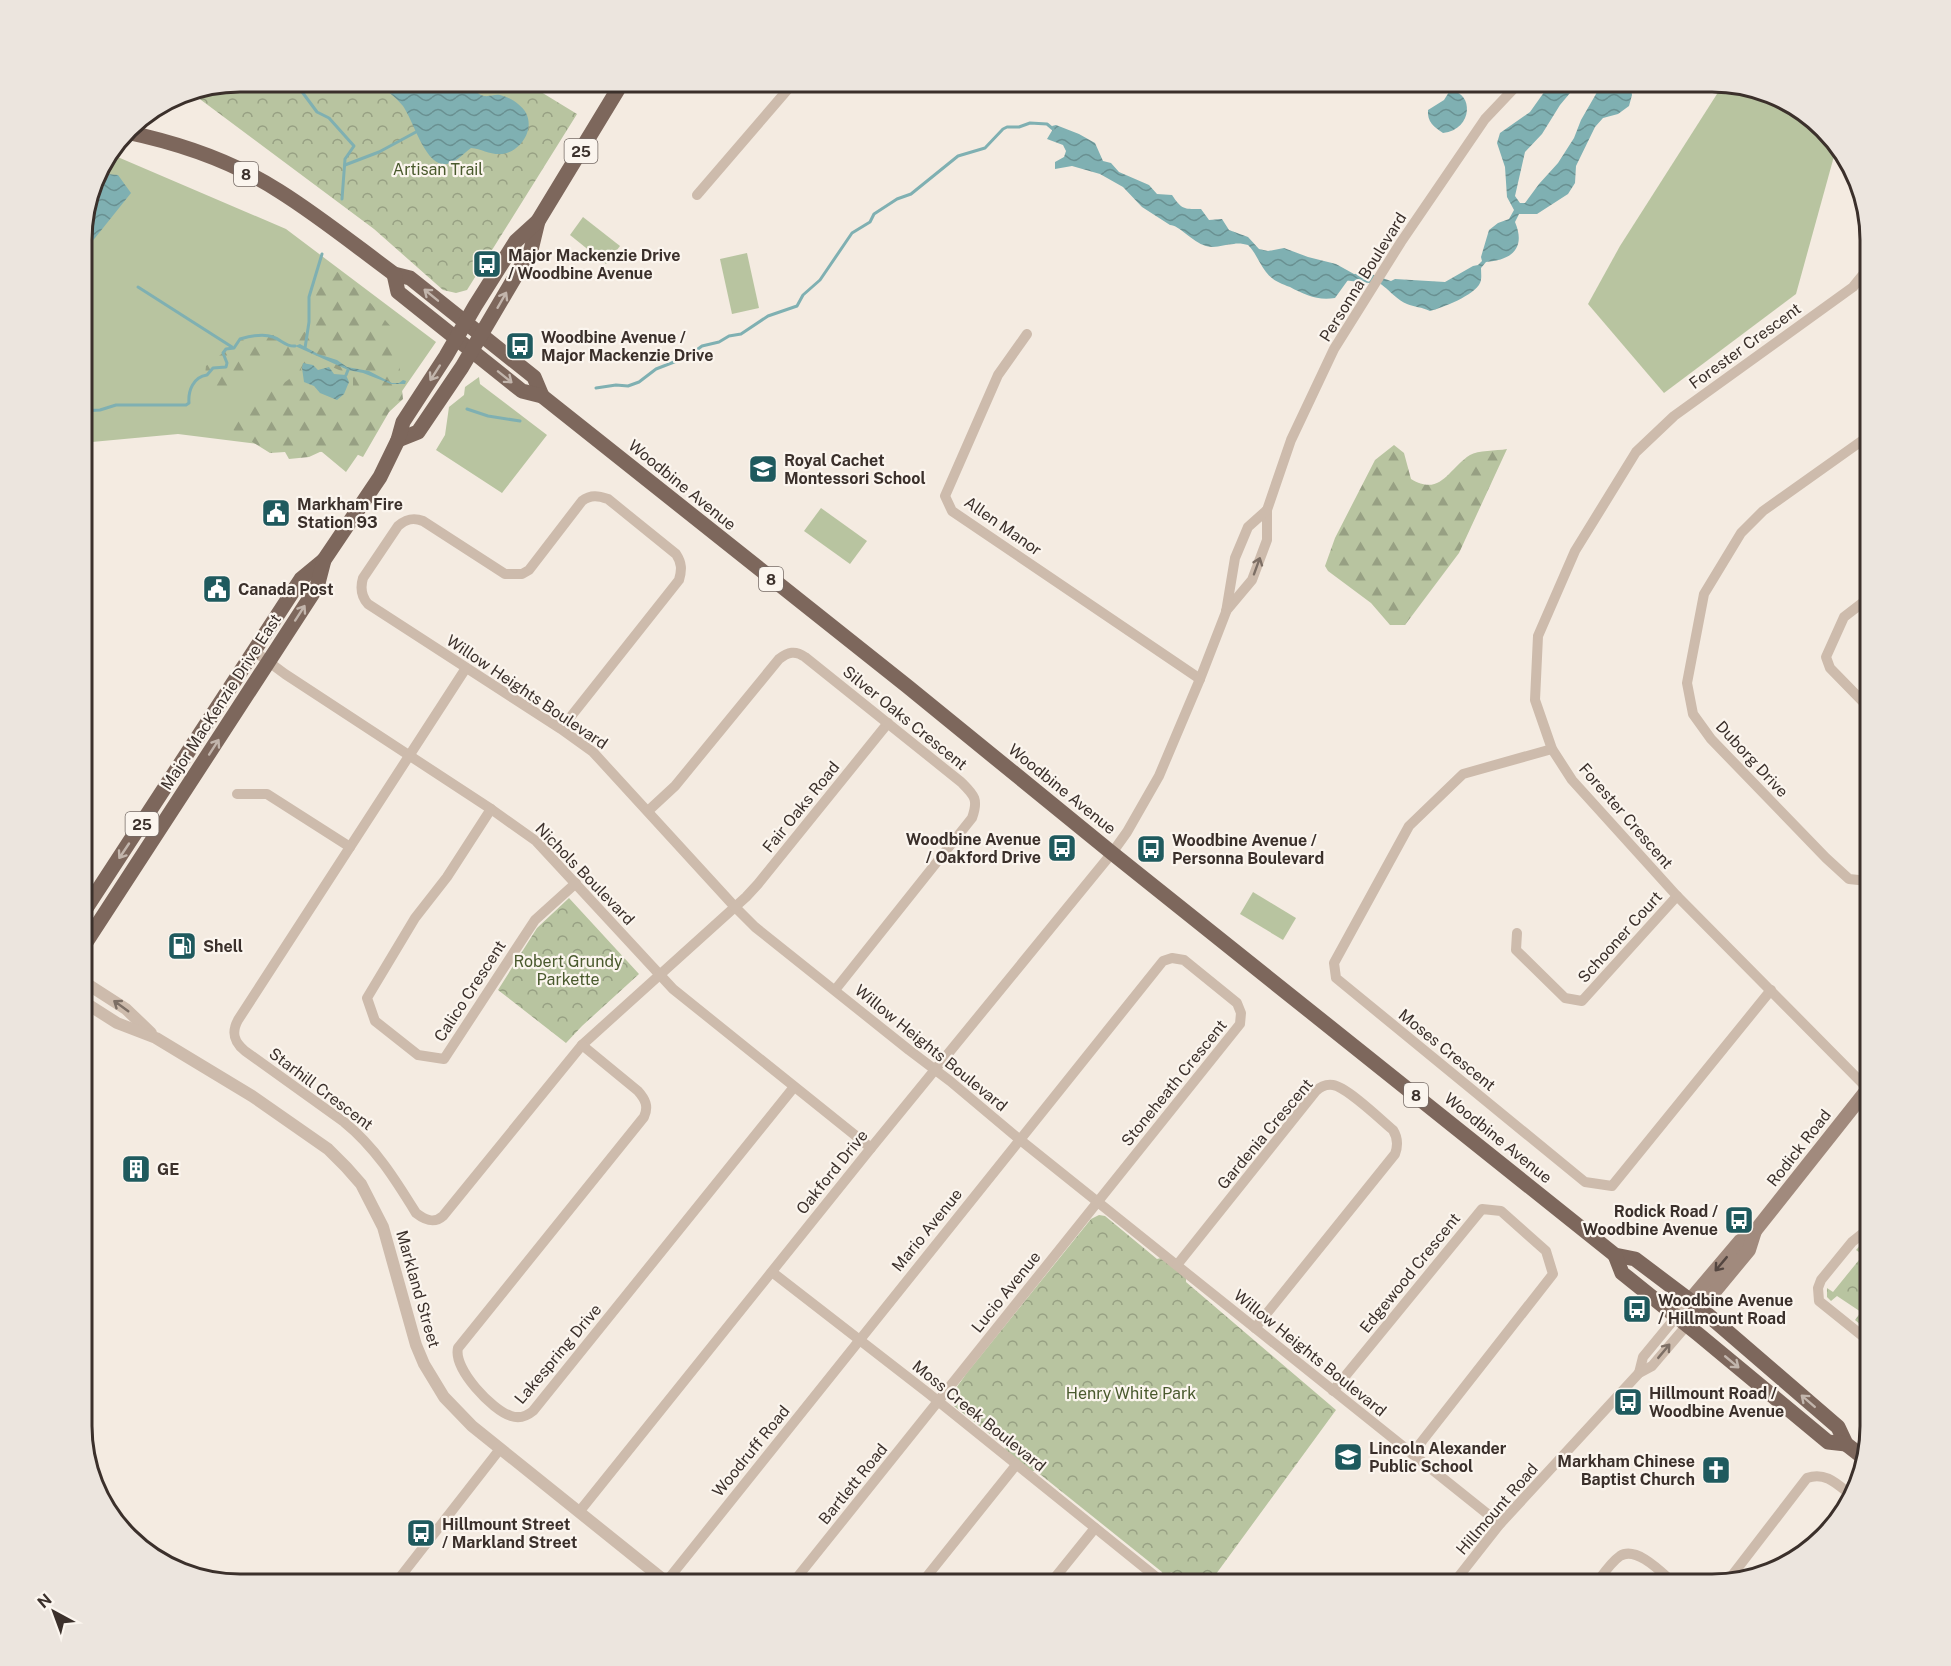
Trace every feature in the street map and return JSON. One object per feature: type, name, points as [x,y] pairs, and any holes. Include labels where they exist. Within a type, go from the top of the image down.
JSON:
[{"type":"main road","name":"Major MacKenzie Drive East","points":[[92,899],[301,579],[324,560],[380,477],[404,422],[465,322],[516,241],[538,221],[617,91]]},
{"type":"main road","name":"Woodbine Avenue","points":[[135,135],[185,148],[231,166],[278,189],[394,274],[410,278],[534,377],[542,396]]},
{"type":"main road","name":"Major MacKenzie Drive East","points":[[398,440],[418,432],[472,351],[531,250],[538,221]]},
{"type":"main road","name":"Woodbine Avenue","points":[[394,274],[398,292],[522,391],[542,396],[1615,1255],[1635,1259],[1695,1304],[1838,1427],[1846,1444],[1857,1453]]},
{"type":"main road","name":"Major MacKenzie Drive East","points":[[92,933],[317,587],[324,560]]},
{"type":"main road","name":"Rodick Road","points":[[1682,1321],[1695,1304],[1749,1250],[1755,1231],[1860,1099]]},
{"type":"main road","name":"Woodbine Avenue","points":[[1615,1255],[1622,1273],[1828,1443],[1846,1444]]},
{"type":"street","points":[[697,195],[786,91]]},
{"type":"street","name":"Personna Boulevard","points":[[1226,612],[1252,580],[1267,540],[1267,510],[1292,440],[1334,349],[1401,242],[1485,119],[1512,91]]},
{"type":"street","name":"Forester Crescent","points":[[1860,278],[1853,287],[1674,416],[1636,452],[1575,551],[1538,636],[1535,699],[1552,749],[1572,780],[1677,896],[1860,1079]]},
{"type":"street","name":"Allen Manor","points":[[1027,334],[998,375],[945,496],[952,511],[1200,679]]},
{"type":"street","name":"Duborg Drive","points":[[1860,442],[1763,511],[1741,533],[1704,594],[1687,683],[1693,714],[1711,739],[1818,850],[1849,879],[1860,880]]},
{"type":"street","name":"Willow Heights Boulevard","points":[[561,729],[679,580],[681,561],[676,554],[608,499],[592,496],[582,501],[529,570],[522,574],[505,574],[423,521],[410,518],[398,526],[363,578],[361,585],[364,599],[368,604],[561,729],[602,759],[755,927],[1500,1524]]},
{"type":"street","name":"Personna Boulevard","points":[[1112,853],[1127,832],[1159,776],[1226,612],[1234,558],[1248,527],[1267,510]]},
{"type":"street","points":[[1860,605],[1844,617],[1826,657],[1830,668],[1860,699]]},
{"type":"street","name":"Nichols Boulevard","points":[[254,651],[536,841],[659,975],[690,1003],[871,1148]]},
{"type":"street","name":"Silver Oaks Crescent","points":[[648,811],[675,786],[779,658],[792,652],[805,657],[961,782],[976,799],[976,808],[972,818],[834,990]]},
{"type":"street","name":"Starhill Crescent","points":[[465,668],[238,1020],[233,1032],[236,1042],[245,1051],[344,1122],[364,1140],[383,1161],[417,1213],[433,1221],[439,1220],[582,1045],[735,907]]},
{"type":"street","name":"Fair Oaks Road","points":[[735,907],[768,872],[888,723]]},
{"type":"street","name":"Moses Crescent","points":[[1552,749],[1463,774],[1409,826],[1334,963],[1336,978],[1586,1182],[1612,1186],[1771,990]]},
{"type":"street","points":[[237,794],[267,794],[350,847]]},
{"type":"street","name":"Calico Crescent","points":[[491,809],[447,877],[416,918],[368,998],[375,1021],[418,1055],[444,1059],[535,920],[576,883]]},
{"type":"street","name":"Oakford Drive","points":[[579,1512],[871,1148],[1112,853]]},
{"type":"street","name":"Schooner Court","points":[[1517,933],[1516,950],[1565,998],[1582,1001],[1677,896]]},
{"type":"street","name":"Stoneheath Crescent","points":[[1019,1139],[1163,961],[1172,958],[1184,960],[1202,974],[1237,1003],[1241,1013],[1240,1024],[1098,1202]]},
{"type":"street","name":"Markland Street","points":[[92,987],[126,1009],[156,1038]]},
{"type":"street","name":"Markland Street","points":[[92,1007],[117,1023],[156,1038],[252,1096],[328,1149],[361,1184],[372,1203],[383,1227],[416,1345],[433,1381],[457,1413],[657,1574]]},
{"type":"street","name":"Lakespring Drive","points":[[582,1045],[638,1090],[645,1098],[646,1112],[459,1348],[459,1362],[467,1377],[484,1396],[511,1416],[523,1417],[533,1411],[794,1087]]},
{"type":"street","name":"Gardenia Crescent","points":[[1177,1265],[1316,1091],[1321,1086],[1328,1085],[1342,1088],[1393,1130],[1396,1134],[1395,1154],[1255,1328]]},
{"type":"street","name":"Mario Avenue","points":[[860,1339],[1019,1139]]},
{"type":"street","name":"Lucio Avenue","points":[[938,1401],[1098,1202]]},
{"type":"street","name":"Edgewood Crescent","points":[[1333,1391],[1482,1209],[1501,1211],[1546,1251],[1553,1274],[1412,1454]]},
{"type":"street","points":[[1860,1236],[1821,1280],[1818,1294],[1819,1301],[1860,1334]]},
{"type":"street","name":"Moss Creek Boulevard","points":[[772,1272],[860,1339],[1152,1574]]},
{"type":"street","name":"Hillmount Road","points":[[1461,1574],[1500,1524],[1639,1373],[1643,1357],[1682,1321]]},
{"type":"street","name":"Woodruff Road","points":[[675,1574],[860,1339]]},
{"type":"street","name":"Bartlett Road","points":[[800,1574],[938,1401]]},
{"type":"street","points":[[403,1574],[500,1449]]},
{"type":"street","points":[[930,1574],[1016,1466]]},
{"type":"street","points":[[1734,1572],[1807,1478],[1815,1475],[1830,1479],[1844,1491]]},
{"type":"street","points":[[1058,1574],[1095,1528]]},
{"type":"street","points":[[1604,1574],[1617,1558],[1628,1553],[1640,1556],[1662,1574]]},
{"type":"green space","name":"Artisan Trail","points":[[240,91],[539,91],[577,114],[467,290],[456,293],[443,290],[374,229],[198,98]]},
{"type":"green space","points":[[1718,92],[1759,99],[1785,111],[1809,128],[1834,157],[1796,294],[1664,393],[1588,304],[1620,246]]},
{"type":"green space","points":[[117,157],[286,229],[436,342],[346,472],[322,452],[178,434],[92,442],[92,230],[103,183]]},
{"type":"green space","points":[[583,217],[620,246],[606,264],[570,235]]},
{"type":"green space","points":[[747,253],[759,308],[732,314],[720,259]]},
{"type":"green space","points":[[332,267],[366,298],[392,328],[398,353],[403,399],[389,412],[363,457],[335,445],[309,457],[289,459],[285,452],[270,453],[220,422],[256,397],[277,388],[292,377],[285,366],[272,359],[233,389],[204,384],[206,366],[242,338],[305,332],[321,278]],"holes":[[[316,360],[353,376],[353,389],[344,402],[334,402],[314,388],[301,369],[305,364]]]},
{"type":"green space","points":[[479,377],[480,384],[547,435],[502,493],[436,450],[445,435],[449,407],[464,395],[465,387]]},
{"type":"green space","points":[[1394,445],[1404,453],[1411,479],[1430,485],[1444,479],[1473,453],[1507,449],[1459,553],[1405,625],[1390,625],[1371,603],[1328,571],[1325,566],[1335,538],[1375,460]]},
{"type":"green space","points":[[821,508],[867,541],[850,564],[804,531]]},
{"type":"green space","points":[[1253,892],[1296,918],[1283,940],[1240,914]]},
{"type":"green space","name":"Robert Grundy Parkette","points":[[569,898],[639,974],[566,1043],[498,990],[537,928]]},
{"type":"green space","name":"Henry White Park","points":[[1099,1215],[1105,1216],[1157,1259],[1161,1258],[1186,1276],[1186,1282],[1336,1410],[1216,1574],[1173,1574],[1171,1572],[1162,1574],[1036,1471],[1030,1471],[1006,1452],[1005,1446],[954,1406],[954,1393],[966,1374],[1091,1219]]},
{"type":"green space","points":[[1860,1259],[1860,1311],[1837,1296],[1831,1301],[1827,1297],[1827,1288],[1833,1292]]},
{"type":"green space","points":[[1860,1313],[1860,1324],[1855,1320]]},
{"type":"water","points":[[387,91],[476,91],[486,96],[503,96],[521,107],[526,113],[529,126],[520,145],[509,152],[494,154],[471,148],[454,161],[442,164],[430,156],[424,148],[407,112]]},
{"type":"water","points":[[1545,91],[1572,91],[1542,134],[1525,152],[1515,196],[1520,203],[1525,203],[1558,163],[1574,138],[1581,120],[1598,91],[1631,91],[1629,106],[1618,114],[1603,118],[1595,127],[1576,166],[1575,183],[1568,194],[1537,214],[1519,214],[1515,222],[1519,239],[1514,251],[1503,259],[1486,262],[1481,268],[1480,283],[1472,292],[1450,304],[1430,311],[1401,301],[1381,284],[1370,279],[1348,280],[1335,298],[1317,298],[1301,293],[1271,278],[1248,245],[1206,246],[1142,207],[1123,187],[1100,174],[1072,166],[1055,169],[1055,162],[1064,157],[1066,151],[1063,145],[1047,139],[1053,129],[1052,126],[1056,125],[1079,134],[1095,143],[1103,161],[1111,163],[1119,172],[1149,185],[1157,194],[1172,195],[1184,208],[1201,209],[1209,220],[1222,219],[1229,230],[1248,237],[1259,249],[1268,251],[1284,248],[1336,264],[1354,274],[1368,273],[1391,281],[1395,279],[1445,282],[1482,261],[1481,257],[1489,230],[1509,219],[1514,210],[1507,197],[1505,167],[1497,143],[1500,133],[1530,112]]},
{"type":"water","points":[[1449,92],[1457,92],[1462,96],[1467,110],[1461,124],[1454,130],[1443,133],[1430,121],[1428,110],[1444,100]]},
{"type":"water","points":[[107,174],[118,175],[131,193],[92,242],[97,201]]},
{"type":"water","points":[[300,344],[318,354],[337,360],[347,367],[369,371],[392,383],[399,383],[403,380],[406,381],[405,384],[391,384],[348,370],[295,346]]},
{"type":"water","points":[[303,363],[313,365],[318,370],[329,367],[334,374],[346,375],[349,382],[344,394],[337,400],[320,393],[314,386],[304,382]]},
{"type":"waterway","points":[[301,91],[317,112],[329,118],[354,146],[345,159],[342,199]]},
{"type":"waterway","points":[[596,388],[628,386],[639,382],[656,369],[687,357],[702,346],[741,334],[768,316],[797,306],[803,295],[820,280],[852,233],[870,222],[874,214],[897,199],[911,194],[958,156],[985,148],[1007,127],[1019,127],[1030,123],[1047,124],[1053,129]]},
{"type":"waterway","points":[[345,165],[379,152],[416,132]]},
{"type":"waterway","points":[[305,348],[309,322],[309,297],[322,254]]},
{"type":"waterway","points":[[1347,279],[1374,282]]},
{"type":"waterway","points":[[138,287],[232,347]]},
{"type":"waterway","points":[[92,410],[116,405],[186,405],[189,403],[189,394],[195,382],[207,375],[213,368],[226,367],[227,363],[223,353],[226,349],[234,348],[240,339],[265,335],[295,346]]},
{"type":"waterway","points":[[346,375],[348,370]]},
{"type":"waterway","points":[[467,409],[488,416],[520,421]]},
{"type":"place","name":"Major Mackenzie Drive / Woodbine Avenue","points":[[487,264]]},
{"type":"place","name":"Woodbine Avenue / Major Mackenzie Drive","points":[[520,346]]},
{"type":"place","name":"Royal Cachet Montessori School","points":[[763,469]]},
{"type":"place","name":"Markham Fire Station 93","points":[[276,513]]},
{"type":"place","name":"Canada Post","points":[[217,589]]},
{"type":"place","name":"Woodbine Avenue / Oakford Drive","points":[[1062,848]]},
{"type":"place","name":"Woodbine Avenue / Personna Boulevard","points":[[1151,849]]},
{"type":"place","name":"Shell","points":[[182,946]]},
{"type":"place","name":"GE","points":[[136,1169]]},
{"type":"place","name":"Rodick Road / Woodbine Avenue","points":[[1739,1220]]},
{"type":"place","name":"Woodbine Avenue / Hillmount Road","points":[[1637,1309]]},
{"type":"place","name":"Hillmount Road / Woodbine Avenue","points":[[1628,1402]]},
{"type":"place","name":"Lincoln Alexander Public School","points":[[1348,1457]]},
{"type":"place","name":"Markham Chinese Baptist Church","points":[[1716,1470]]},
{"type":"place","name":"Hillmount Street / Markland Street","points":[[421,1533]]}]
